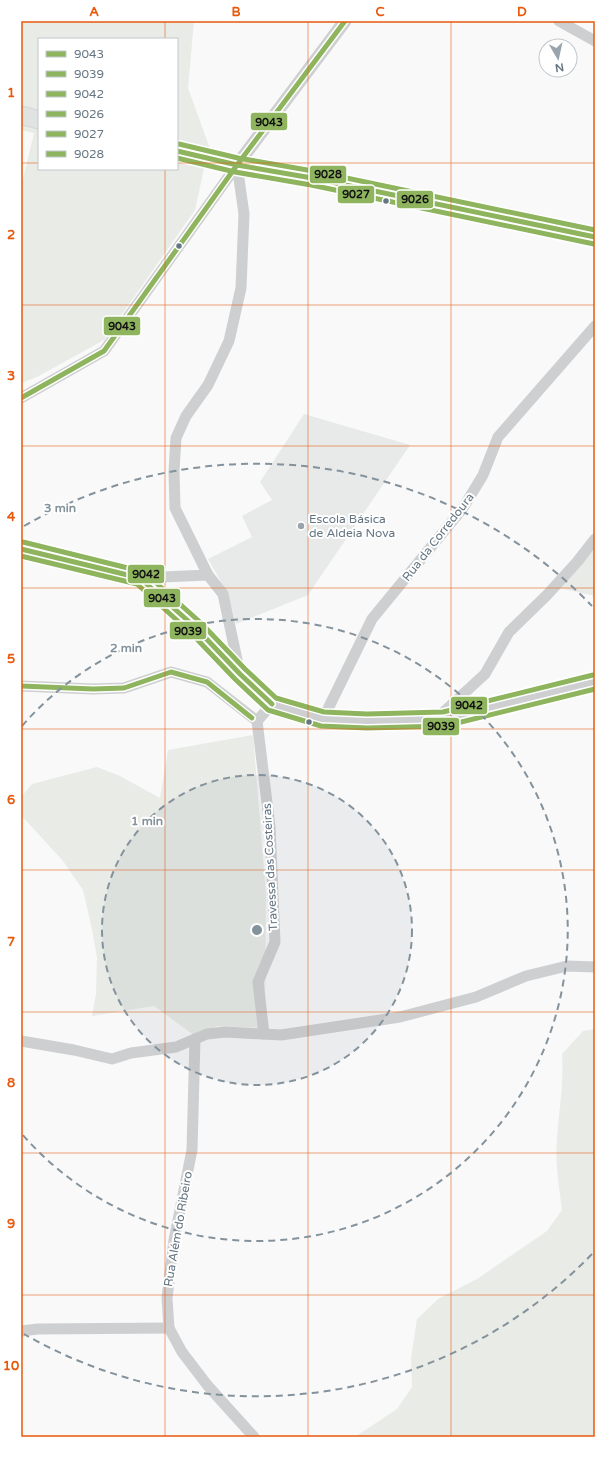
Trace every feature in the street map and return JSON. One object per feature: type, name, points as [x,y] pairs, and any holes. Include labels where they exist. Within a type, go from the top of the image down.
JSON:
[{"type":"main road","points":[[21,115],[38,120]]},
{"type":"main road","points":[[178,151],[595,237]]},
{"type":"street","points":[[21,398],[104,351],[237,164],[345,21]]},
{"type":"street","points":[[559,21],[595,41]]},
{"type":"street","points":[[237,164],[244,214],[241,288],[229,341],[208,385],[186,416],[176,438],[174,471],[175,508],[208,575],[223,594],[240,674]]},
{"type":"street","name":"Rua da Corredoura","points":[[323,719],[372,619],[463,508],[483,475],[498,436],[595,326]]},
{"type":"street","points":[[436,719],[485,674],[509,632],[577,562],[595,539]]},
{"type":"street","points":[[21,549],[140,578],[208,575]]},
{"type":"street","points":[[140,578],[196,628],[240,674],[272,704],[323,719],[367,721],[436,719],[451,717],[595,682]]},
{"type":"street","points":[[21,686],[93,689],[124,688],[171,672],[207,682],[257,721],[272,704]]},
{"type":"street","name":"Travessa das Costeiras","points":[[257,721],[270,827],[275,942],[258,982],[264,1034]]},
{"type":"street","points":[[21,1041],[74,1050],[112,1059],[131,1053],[176,1047],[207,1034],[225,1032],[281,1035],[400,1017],[476,997],[526,976],[567,966],[595,967]]},
{"type":"street","name":"Rua Além do Ribeiro","points":[[195,1039],[192,1150],[174,1240],[167,1298],[169,1328],[186,1358],[208,1386],[254,1437]]},
{"type":"street","points":[[21,1331],[38,1329],[169,1328]]},
{"type":"shaded area","points":[[21,21],[194,21],[188,88],[209,146],[195,210],[104,340],[37,377],[21,383],[21,187],[34,133],[21,130]]},
{"type":"shaded area","name":"Escola Básica de Aldeia Nova","points":[[304,414],[410,445],[308,595],[236,624],[228,594],[208,559],[252,537],[242,516],[272,500],[260,482]]},
{"type":"shaded area","points":[[595,549],[595,596],[559,588]]},
{"type":"shaded area","points":[[253,735],[266,894],[265,1028],[217,1026],[195,1036],[154,1006],[92,1016],[96,994],[97,958],[83,890],[63,861],[21,815],[21,797],[32,784],[97,767],[120,776],[160,798],[168,750]]},
{"type":"shaded area","points":[[595,1029],[595,1437],[355,1437],[397,1409],[412,1387],[411,1358],[417,1319],[438,1299],[477,1279],[547,1231],[562,1210],[558,1174],[557,1139],[562,1086],[562,1054],[583,1031]]},
{"type":"transit line","name":"9043","points":[[21,398],[104,351],[237,165],[345,21]]},
{"type":"transit line","name":"9028","points":[[179,144],[238,158],[313,171],[595,230]]},
{"type":"transit line","name":"9026","points":[[178,151],[237,165],[312,178],[595,237]]},
{"type":"transit line","name":"9027","points":[[178,158],[235,172],[311,185],[594,244]]},
{"type":"transit line","name":"9042","points":[[23,542],[144,572],[201,623],[245,669],[276,698],[324,712],[367,714],[443,712],[593,675]]},
{"type":"transit line","name":"9043","points":[[21,549],[140,578],[196,628],[240,674],[272,704]]},
{"type":"transit line","name":"9039","points":[[21,556],[137,584],[191,633],[235,679],[268,710],[321,726],[367,728],[445,726],[595,689]]},
{"type":"transit line","name":"9043","points":[[21,686],[93,689],[124,688],[171,672],[207,682],[252,718]]},
{"type":"place","name":"Escola Básica de Aldeia Nova","points":[[301,526]]}]
